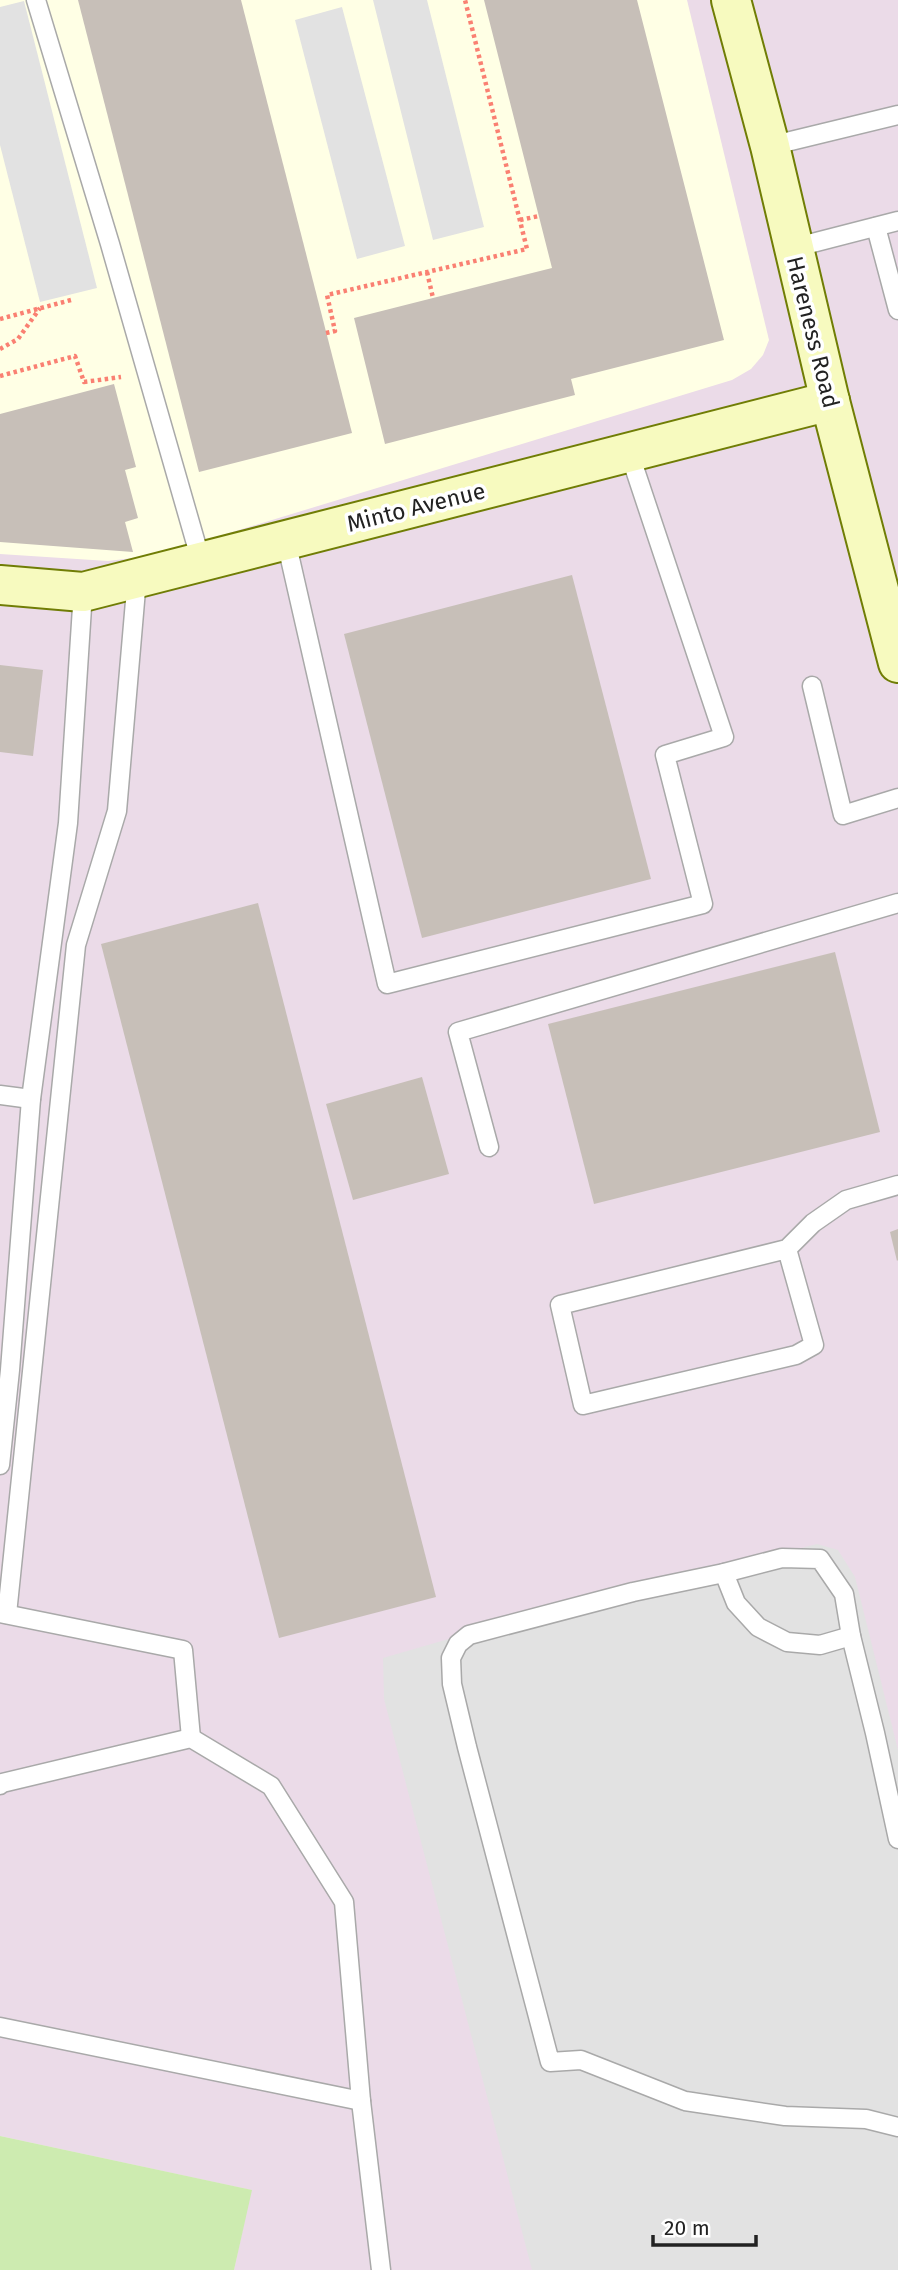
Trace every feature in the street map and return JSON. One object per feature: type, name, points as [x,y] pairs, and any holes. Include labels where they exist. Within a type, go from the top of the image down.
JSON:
[{"type":"street","name":"Hareness Road","points":[[731,0],[770,146],[830,401],[898,663]]},
{"type":"street","name":"Minto Avenue","points":[[0,585],[83,592],[830,401]]},
{"type":"lane","points":[[36,0],[110,244],[201,561]]},
{"type":"lane","points":[[770,146],[898,115]]},
{"type":"lane","points":[[793,248],[898,221]]},
{"type":"lane","points":[[876,227],[898,310]]},
{"type":"lane","points":[[286,541],[387,984],[703,904],[666,755],[724,737],[629,453]]},
{"type":"lane","points":[[137,578],[117,811],[76,945],[3,1613],[183,1650],[191,1738]]},
{"type":"lane","points":[[0,1465],[3,1399],[10,1370],[31,1099],[68,823],[83,592]]},
{"type":"lane","points":[[812,686],[844,815],[898,799]]},
{"type":"lane","points":[[489,1147],[458,1032],[898,903]]},
{"type":"lane","points":[[0,1095],[31,1099]]},
{"type":"lane","points":[[787,1248],[814,1345],[796,1355],[583,1405],[560,1305],[787,1248],[813,1223],[846,1200],[898,1185]]},
{"type":"lane","points":[[898,1839],[851,1636],[844,1594],[820,1559],[782,1558],[633,1592],[469,1635],[458,1644],[451,1658],[452,1684],[467,1747],[550,2062],[581,2060],[685,2101],[785,2116],[866,2119],[898,2127]]},
{"type":"lane","points":[[724,1573],[736,1603],[758,1627],[787,1642],[820,1645],[851,1636]]},
{"type":"lane","points":[[0,1785],[191,1738],[271,1786],[344,1902],[361,2101],[381,2270]]},
{"type":"lane","points":[[0,2027],[361,2101]]},
{"type":"path","points":[[326,333],[335,331],[327,295],[527,249],[465,0]]},
{"type":"path","points":[[520,220],[539,216]]},
{"type":"path","points":[[427,272],[433,298]]},
{"type":"path","points":[[0,319],[71,300]]},
{"type":"path","points":[[0,349],[18,339],[40,308]]},
{"type":"path","points":[[0,376],[75,356],[84,382],[147,373]]},
{"type":"shaded area","points":[[0,0],[898,0],[898,2270],[234,2270],[251,2190],[0,2136]]},
{"type":"shaded area","points":[[0,0],[687,0],[769,340],[763,355],[751,369],[732,380],[157,555],[108,561],[0,554]]},
{"type":"shaded area","points":[[373,0],[427,0],[484,227],[433,240]]},
{"type":"shaded area","points":[[24,1],[97,288],[40,302],[0,145],[0,7]]},
{"type":"shaded area","points":[[342,7],[405,246],[357,259],[295,20]]},
{"type":"shaded area","points":[[817,1544],[838,1550],[855,1577],[898,1750],[898,2270],[532,2270],[384,1699],[383,1658]]},
{"type":"green space","points":[[0,2136],[252,2190],[234,2270],[0,2270]]},
{"type":"building","points":[[78,0],[241,0],[352,433],[199,472]]},
{"type":"building","points":[[484,0],[637,0],[724,340],[571,379],[575,395],[385,444],[354,318],[552,268]]},
{"type":"building","points":[[114,384],[136,467],[125,470],[138,518],[125,522],[133,552],[0,542],[0,414]]},
{"type":"building","points":[[572,575],[651,879],[422,938],[344,634]]},
{"type":"building","points":[[0,665],[43,670],[33,756],[0,752]]},
{"type":"building","points":[[258,903],[436,1597],[279,1638],[101,944]]},
{"type":"building","points":[[835,952],[880,1132],[594,1204],[548,1024]]},
{"type":"building","points":[[422,1077],[449,1174],[353,1200],[326,1104]]},
{"type":"building","points":[[898,1229],[898,1260],[897,1261],[890,1232]]}]
